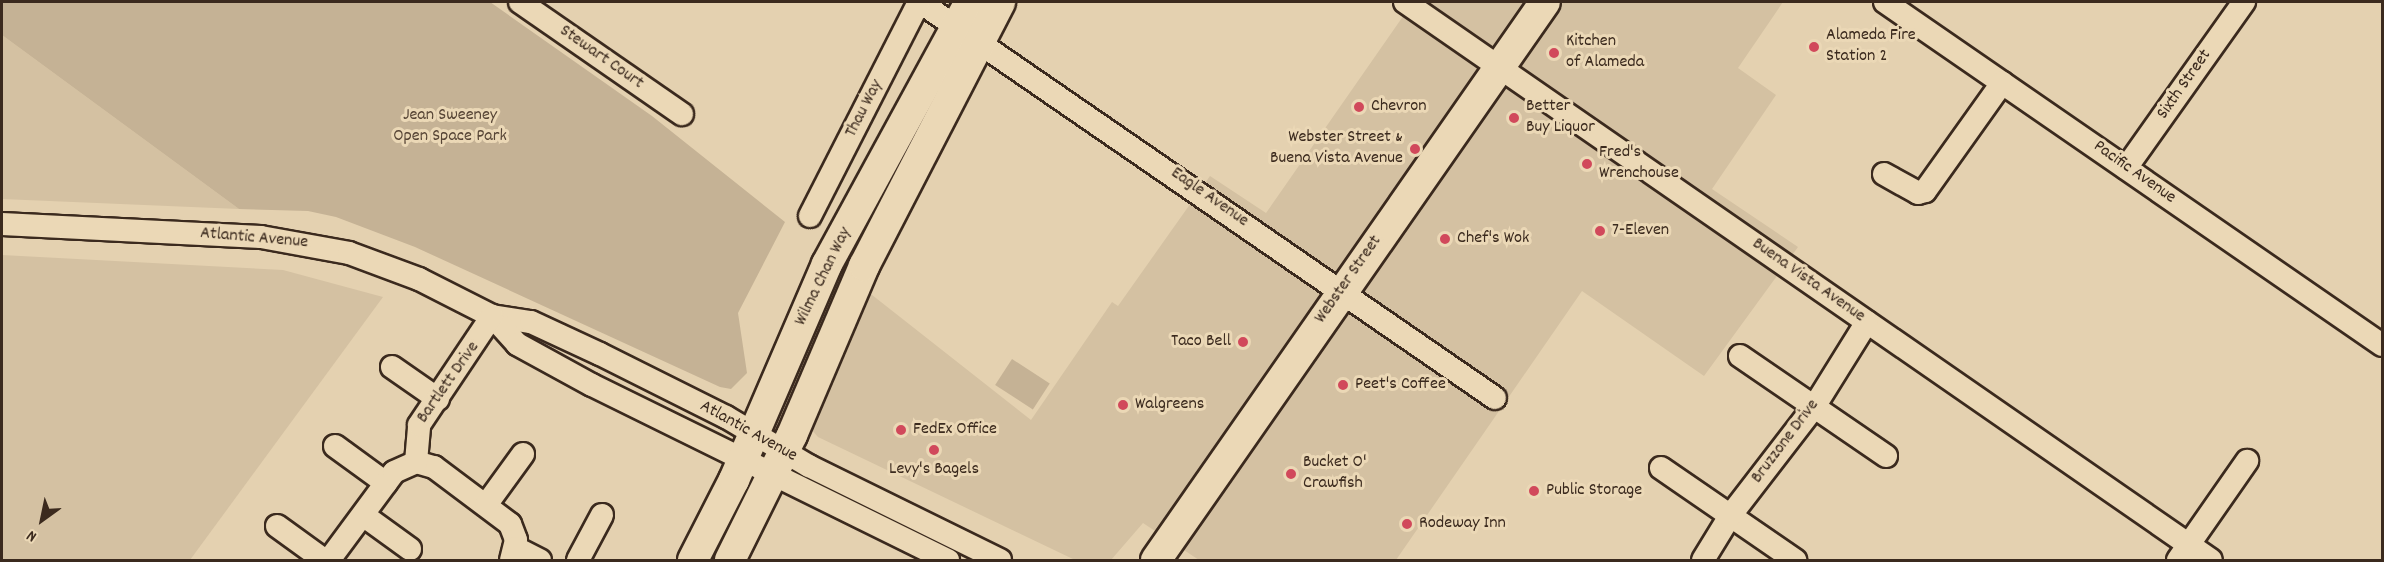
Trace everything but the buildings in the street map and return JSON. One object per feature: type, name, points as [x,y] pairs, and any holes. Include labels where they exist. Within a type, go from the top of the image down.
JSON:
[{"type":"main road","name":"Wilma Chan Way","points":[[693,561],[748,446],[827,264],[969,23],[1000,2]]},
{"type":"main road","name":"Webster Street","points":[[1156,561],[1342,290],[1545,2]]},
{"type":"main road","name":"Wilma Chan Way","points":[[730,561],[779,463],[838,318],[969,23]]},
{"type":"street","name":"Stewart Court","points":[[520,2],[682,114]]},
{"type":"street","name":"Eagle Avenue","points":[[920,2],[969,23],[1496,398]]},
{"type":"street","name":"Thau Way","points":[[810,216],[920,2]]},
{"type":"street","name":"Buena Vista Avenue","points":[[1405,2],[1867,322],[2183,553],[2211,561]]},
{"type":"street","name":"Pacific Avenue","points":[[1885,2],[2382,345]]},
{"type":"street","name":"Sixth Street","points":[[2126,168],[2244,2]]},
{"type":"street","points":[[1884,174],[1918,193],[1924,191],[2002,82]]},
{"type":"street","name":"Atlantic Avenue","points":[[2,224],[295,240],[379,263],[492,316],[531,322],[948,561]]},
{"type":"street","name":"Atlantic Avenue","points":[[492,316],[517,344],[748,446]]},
{"type":"street","name":"Bartlett Drive","points":[[416,462],[416,432],[492,316]]},
{"type":"street","name":"Bruzzone Drive","points":[[1703,561],[1730,516],[1814,407],[1867,322]]},
{"type":"street","points":[[1740,356],[1886,456]]},
{"type":"street","points":[[392,367],[438,399]]},
{"type":"street","points":[[335,446],[386,483]]},
{"type":"street","points":[[486,505],[523,454]]},
{"type":"street","points":[[2183,553],[2247,461]]},
{"type":"street","points":[[329,561],[386,483],[401,466],[416,462],[434,467],[510,524],[513,554],[540,561]]},
{"type":"street","name":"Atlantic Avenue","points":[[779,463],[1000,561]]},
{"type":"street","points":[[1661,468],[1795,561]]},
{"type":"street","points":[[363,515],[410,549]]},
{"type":"street","points":[[579,561],[602,516]]},
{"type":"street","points":[[277,526],[324,561]]},
{"type":"shaded area","points":[[1413,2],[1783,2],[1738,68],[1776,95],[1712,189],[1798,247],[1704,376],[1582,291],[1396,560],[1199,560],[1143,523],[1111,560],[1075,560],[818,437],[811,429],[867,291],[1031,420],[1112,302],[1118,306],[1210,176],[1266,213]]},
{"type":"shaded area","points":[[2,35],[239,209],[2,199]]},
{"type":"shaded area","points":[[2,255],[283,270],[383,297],[190,560],[2,560]]},
{"type":"green space","name":"Jean Sweeney Open Space Park","points":[[2,2],[490,2],[652,116],[785,222],[738,313],[747,373],[731,389],[720,387],[415,247],[336,217],[308,211],[239,209],[2,35]]},
{"type":"green space","points":[[1012,359],[1050,384],[1033,410],[995,385]]},
{"type":"place","name":"Alameda Fire Station 2","points":[[1814,47]]},
{"type":"place","name":"Kitchen of Alameda","points":[[1554,53]]},
{"type":"place","name":"Chevron","points":[[1359,107]]},
{"type":"place","name":"Better Buy Liquor","points":[[1514,118]]},
{"type":"place","name":"Webster Street & Buena Vista Avenue","points":[[1415,149]]},
{"type":"place","name":"Fred's Wrenchouse","points":[[1587,164]]},
{"type":"place","name":"7-Eleven","points":[[1600,231]]},
{"type":"place","name":"Chef's Wok","points":[[1445,239]]},
{"type":"place","name":"Taco Bell","points":[[1243,342]]},
{"type":"place","name":"Peet's Coffee","points":[[1343,385]]},
{"type":"place","name":"Walgreens","points":[[1123,405]]},
{"type":"place","name":"FedEx Office","points":[[901,430]]},
{"type":"place","name":"Levy's Bagels","points":[[934,450]]},
{"type":"place","name":"Bucket O' Crawfish","points":[[1291,474]]},
{"type":"place","name":"Public Storage","points":[[1534,491]]},
{"type":"place","name":"Rodeway Inn","points":[[1407,524]]}]
